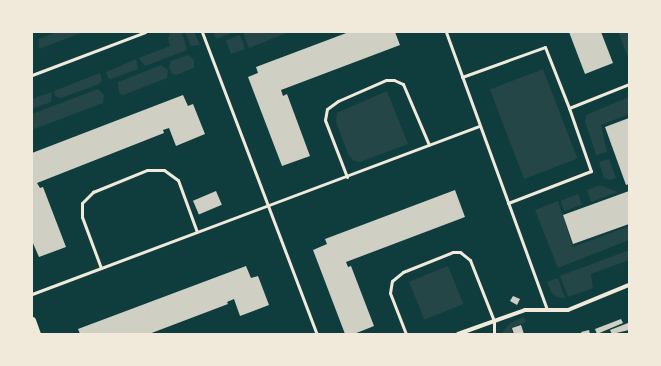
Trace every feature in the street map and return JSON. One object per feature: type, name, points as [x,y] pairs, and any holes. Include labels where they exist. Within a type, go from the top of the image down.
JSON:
[{"type":"street","points":[[458,334],[525,310],[568,310],[629,284]]},
{"type":"street","points":[[32,320],[37,334]]},
{"type":"lane","points":[[32,75],[145,32]]},
{"type":"lane","points":[[202,32],[270,206],[317,334]]},
{"type":"lane","points":[[446,32],[547,310]]},
{"type":"lane","points":[[462,77],[545,47],[569,108],[591,171],[508,203]]},
{"type":"lane","points":[[347,177],[325,120],[327,109],[338,101],[386,80],[394,80],[403,84],[429,145]]},
{"type":"lane","points":[[569,108],[629,84]]},
{"type":"lane","points":[[32,294],[270,206],[479,126]]},
{"type":"lane","points":[[100,268],[82,217],[82,203],[93,192],[147,170],[164,170],[178,180],[197,232]]},
{"type":"lane","points":[[406,334],[390,293],[392,281],[403,272],[453,252],[466,255],[470,260],[494,321],[494,334]]},
{"type":"shaded area","points":[[56,32],[83,32],[39,49],[39,39]]},
{"type":"shaded area","points":[[170,32],[182,32],[187,50],[145,66],[139,58],[170,46],[168,39]]},
{"type":"shaded area","points":[[185,32],[194,32],[200,45],[191,46]]},
{"type":"shaded area","points":[[213,32],[234,32],[216,39]]},
{"type":"shaded area","points":[[289,32],[249,48],[243,33]]},
{"type":"shaded area","points":[[618,32],[629,32],[629,60]]},
{"type":"shaded area","points":[[240,35],[245,49],[231,54],[226,40]]},
{"type":"shaded area","points":[[188,55],[194,60],[194,68],[176,75],[172,74],[169,67],[171,61]]},
{"type":"shaded area","points":[[136,59],[138,69],[111,79],[108,78],[106,72]]},
{"type":"shaded area","points":[[161,65],[168,70],[167,78],[123,95],[119,93],[118,82]]},
{"type":"shaded area","points":[[543,69],[577,159],[524,179],[490,89]]},
{"type":"shaded area","points":[[100,73],[102,80],[99,84],[61,98],[55,96],[54,91]]},
{"type":"shaded area","points":[[98,89],[104,95],[103,103],[32,130],[32,114]]},
{"type":"shaded area","points":[[387,91],[408,144],[360,162],[354,161],[348,154],[336,122],[337,113]]},
{"type":"shaded area","points":[[52,92],[51,102],[32,109],[32,99]]},
{"type":"shaded area","points":[[629,97],[629,114],[601,125],[607,152],[596,155],[585,121],[586,115]]},
{"type":"shaded area","points":[[609,159],[616,178],[611,180],[604,178],[599,162]]},
{"type":"shaded area","points":[[600,185],[618,192],[591,202],[587,190]]},
{"type":"shaded area","points":[[578,194],[582,204],[565,211],[560,201]]},
{"type":"shaded area","points":[[558,201],[573,247],[629,226],[629,240],[558,268],[535,210]]},
{"type":"shaded area","points":[[629,250],[629,260],[591,274],[593,288],[568,297],[560,276]]},
{"type":"shaded area","points":[[448,266],[463,304],[424,320],[409,282]]},
{"type":"shaded area","points":[[558,278],[565,298],[557,297],[551,292],[547,282]]},
{"type":"shaded area","points":[[524,317],[526,322],[511,328],[513,334],[501,334],[510,323]]},
{"type":"building","points":[[349,32],[395,32],[400,45],[281,90],[283,96],[287,94],[310,156],[282,166],[248,77],[258,73],[256,67]]},
{"type":"building","points":[[569,32],[601,32],[613,63],[585,74]]},
{"type":"building","points":[[183,95],[188,106],[193,104],[205,134],[176,146],[169,128],[163,130],[164,133],[37,183],[40,188],[43,187],[66,247],[39,257],[32,241],[32,153]]},
{"type":"building","points":[[629,118],[629,184],[626,185],[605,127]]},
{"type":"building","points":[[455,190],[465,217],[346,262],[348,267],[351,266],[374,326],[354,334],[345,334],[313,250],[327,244],[325,239]]},
{"type":"building","points":[[216,191],[222,205],[199,215],[193,201]]},
{"type":"building","points":[[629,191],[629,224],[573,244],[563,215]]},
{"type":"building","points":[[246,266],[251,278],[258,276],[269,305],[240,316],[234,299],[227,302],[228,304],[149,334],[80,334],[78,329]]},
{"type":"building","points":[[513,296],[520,299],[517,305],[510,301]]},
{"type":"building","points":[[621,319],[623,323],[597,334],[595,329]]},
{"type":"building","points":[[628,323],[629,330],[612,334],[610,330]]},
{"type":"building","points":[[521,325],[524,334],[514,334],[512,328]]},
{"type":"building","points":[[589,330],[590,334],[582,334],[581,332]]}]
